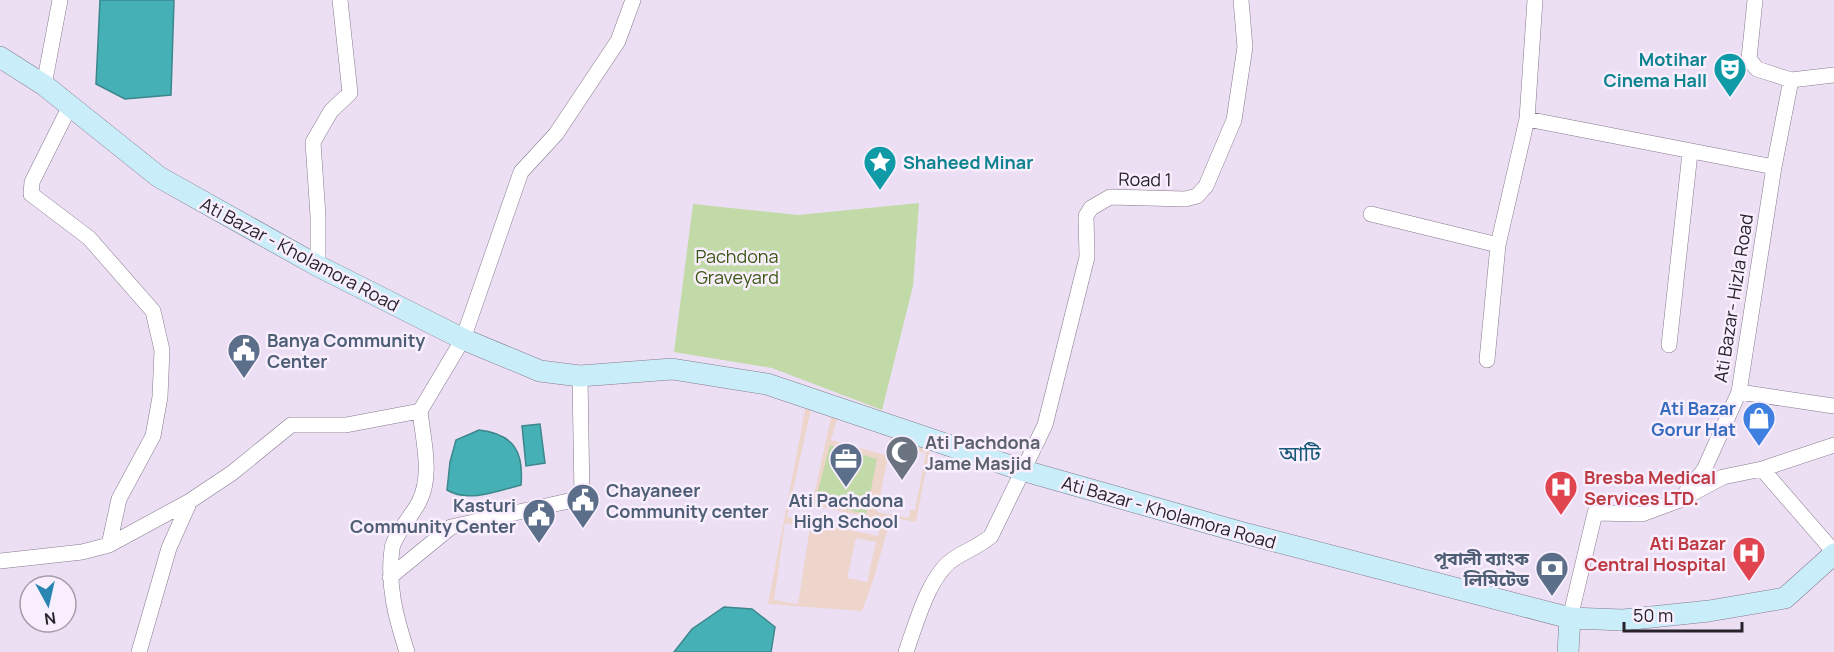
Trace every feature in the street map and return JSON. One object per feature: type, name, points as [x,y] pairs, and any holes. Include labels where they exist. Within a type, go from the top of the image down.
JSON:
[{"type":"main road","name":"Ati Bazar - Kholamora Road","points":[[0,57],[44,85],[159,177],[318,266],[463,339],[540,371],[579,376],[672,369],[767,384],[1024,471],[1240,532],[1570,618],[1623,620],[1709,611],[1785,598],[1834,553]]},
{"type":"main road","points":[[1568,652],[1570,618]]},
{"type":"street","points":[[44,85],[60,0]]},
{"type":"street","points":[[318,266],[318,216],[313,142],[331,111],[350,93],[340,0]]},
{"type":"street","points":[[407,652],[393,608],[390,577],[392,546],[420,501],[425,484],[426,466],[420,411],[463,339],[521,172],[556,134],[618,41],[633,0]]},
{"type":"street","name":"Road 1","points":[[1024,471],[1045,425],[1076,304],[1087,257],[1086,216],[1091,208],[1110,197],[1185,199],[1197,196],[1206,186],[1234,120],[1245,47],[1241,0]]},
{"type":"street","points":[[1487,360],[1498,245],[1527,119],[1535,0]]},
{"type":"street","points":[[1755,0],[1749,59],[1757,69],[1791,80],[1834,75]]},
{"type":"street","name":"Ati Bazar- Hizla Road","points":[[1680,500],[1704,470],[1739,392],[1774,167],[1791,80]]},
{"type":"street","points":[[70,106],[32,182],[31,194],[89,238],[153,311],[162,350],[160,398],[153,436],[119,499],[109,545]]},
{"type":"street","points":[[1527,119],[1690,153],[1774,167]]},
{"type":"street","points":[[1668,345],[1690,153]]},
{"type":"street","points":[[1371,214],[1498,245]]},
{"type":"street","points":[[390,577],[451,527],[582,498],[579,376]]},
{"type":"street","points":[[1739,392],[1834,406]]},
{"type":"street","points":[[0,561],[82,552],[109,545],[190,501],[232,473],[258,449],[291,425],[346,425],[420,411]]},
{"type":"street","points":[[1570,618],[1595,513],[1642,514],[1680,500],[1723,477],[1762,469],[1834,445]]},
{"type":"street","points":[[1762,469],[1834,553]]},
{"type":"street","points":[[906,652],[924,600],[939,576],[954,558],[976,549],[991,536],[1024,471]]},
{"type":"street","points":[[140,652],[169,548],[190,501]]},
{"type":"shaded area","points":[[100,0],[174,0],[171,95],[125,99],[96,84]]},
{"type":"shaded area","points":[[806,405],[895,431],[892,443],[930,449],[916,522],[891,517],[862,611],[768,604]],"holes":[[[811,409],[832,413],[812,505],[881,520],[878,536],[787,517]],[[838,416],[892,432],[885,455],[831,440]],[[830,445],[876,459],[866,513]],[[890,446],[926,453],[915,510],[910,510],[909,518],[877,512]],[[785,523],[810,527],[798,604],[774,600]],[[856,538],[876,542],[867,582],[847,578]]]},
{"type":"shaded area","points":[[540,424],[545,463],[526,466],[522,426]]},
{"type":"shaded area","points":[[479,430],[501,436],[514,447],[521,463],[521,485],[474,496],[455,494],[447,490],[450,462],[456,440]]},
{"type":"shaded area","points":[[724,607],[752,609],[775,627],[771,652],[674,652],[692,629]]},
{"type":"green space","name":"Pachdona Graveyard","points":[[919,203],[913,286],[882,410],[772,368],[674,352],[693,204],[798,215]]},
{"type":"green space","points":[[830,445],[877,459],[866,514],[815,502]]},
{"type":"place","name":"Motihar Cinema Hall","points":[[1730,98]]},
{"type":"place","name":"Shaheed Minar","points":[[880,191]]},
{"type":"place","name":"Banya Community Center","points":[[244,379]]},
{"type":"place","name":"Ati Bazar Gorur Hat","points":[[1759,447]]},
{"type":"place","name":"Ati Pachdona Jame Masjid","points":[[902,481]]},
{"type":"place","name":"Ati Pachdona High School","points":[[846,488]]},
{"type":"place","name":"Bresba Medical Services LTD.","points":[[1561,516]]},
{"type":"place","name":"Chayaneer Community center","points":[[583,529]]},
{"type":"place","name":"Kasturi Community Center","points":[[539,544]]},
{"type":"place","name":"Ati Bazar Central Hospital","points":[[1749,582]]},
{"type":"place","name":"পূবালী ব্যাংক লিমিটেড","points":[[1552,597]]},
{"type":"district","name":"আটি","points":[[1300,453]]}]
